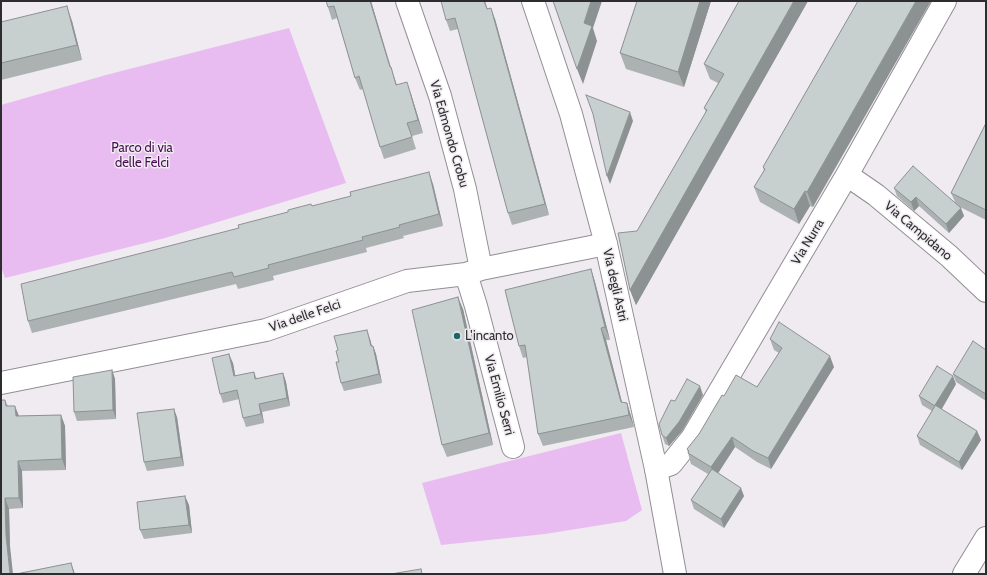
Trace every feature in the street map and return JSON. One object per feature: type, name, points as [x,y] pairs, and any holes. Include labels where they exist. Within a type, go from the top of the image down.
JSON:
[{"type":"street","name":"Via Edmondo Crobu","points":[[407,1],[440,96],[465,189],[473,272]]},
{"type":"street","name":"Via degli Astri","points":[[533,1],[570,114],[606,244],[656,469],[676,574]]},
{"type":"street","name":"Via Nurra","points":[[656,469],[671,464],[692,438],[847,175],[945,1]]},
{"type":"street","name":"Via Campidano","points":[[847,175],[876,195],[949,256],[986,291]]},
{"type":"street","name":"Via delle Felci","points":[[1,383],[266,330],[407,281],[473,272],[606,244]]},
{"type":"street","name":"Via Emilio Serri","points":[[473,272],[476,306],[513,448]]},
{"type":"street","points":[[964,574],[986,538]]},
{"type":"green space","name":"Parco di via delle Felci","points":[[289,28],[346,183],[165,238],[5,278],[1,267],[1,105],[106,75]]},
{"type":"green space","points":[[621,433],[642,510],[626,521],[545,534],[441,545],[422,483]]},
{"type":"building","points":[[326,1],[370,1],[396,85],[407,82],[418,120],[407,123],[412,137],[380,147],[359,76],[355,78],[334,6],[328,7]]},
{"type":"building","points":[[441,1],[484,1],[487,9],[491,8],[545,204],[508,213],[455,18],[446,20]]},
{"type":"building","points":[[553,1],[591,1],[584,23],[592,26],[577,69]]},
{"type":"building","points":[[637,1],[700,1],[678,72],[620,53]]},
{"type":"building","points":[[739,1],[794,1],[630,290],[618,233],[637,231],[707,110],[704,108],[724,74],[704,64]]},
{"type":"building","points":[[858,1],[916,1],[807,192],[805,191],[794,209],[754,187],[765,169],[763,167]]},
{"type":"building","points":[[67,6],[77,45],[1,63],[1,22]]},
{"type":"building","points":[[586,95],[630,112],[607,176],[593,114]]},
{"type":"building","points":[[986,123],[986,210],[951,193]]},
{"type":"building","points":[[913,166],[961,208],[946,224],[916,197],[911,202],[894,188]]},
{"type":"building","points":[[429,172],[439,214],[399,225],[400,227],[362,237],[363,240],[268,265],[269,268],[234,277],[232,272],[28,321],[21,284],[239,228],[238,225],[288,212],[288,210],[311,204],[312,206],[351,196],[350,192]]},
{"type":"building","points":[[591,269],[605,327],[601,328],[621,402],[627,403],[629,415],[538,434],[525,345],[519,346],[505,290]]},
{"type":"building","points":[[458,297],[489,433],[442,445],[412,310]]},
{"type":"building","points":[[779,322],[830,356],[768,458],[753,451],[732,437],[711,467],[688,453],[689,451],[687,449],[699,434],[722,395],[724,396],[736,375],[757,387],[782,348],[770,339]]},
{"type":"building","points":[[367,330],[371,346],[373,346],[379,374],[341,383],[336,362],[339,362],[336,351],[338,350],[334,336]]},
{"type":"building","points":[[973,341],[986,350],[986,394],[953,374]]},
{"type":"building","points":[[229,354],[234,376],[254,372],[255,379],[283,373],[287,398],[259,404],[261,414],[243,418],[237,390],[220,394],[212,358]]},
{"type":"building","points":[[937,366],[953,376],[935,405],[977,431],[959,462],[917,436],[935,406],[919,396]]},
{"type":"building","points":[[112,370],[113,410],[74,412],[73,377]]},
{"type":"building","points":[[687,379],[700,386],[679,422],[666,438],[662,435],[659,424],[671,400],[675,401]]},
{"type":"building","points":[[1,400],[5,400],[6,406],[15,406],[16,416],[61,415],[62,459],[18,461],[19,498],[5,498],[6,535],[10,574],[1,574]]},
{"type":"building","points":[[174,409],[181,457],[144,462],[137,413]]},
{"type":"building","points":[[712,469],[741,488],[721,519],[691,500]]},
{"type":"building","points":[[185,496],[189,525],[140,530],[137,502]]},
{"type":"building","points":[[71,563],[74,574],[16,574]]},
{"type":"building","points":[[421,569],[422,574],[391,574]]},
{"type":"place","name":"L'incanto","points":[[457,336]]}]
